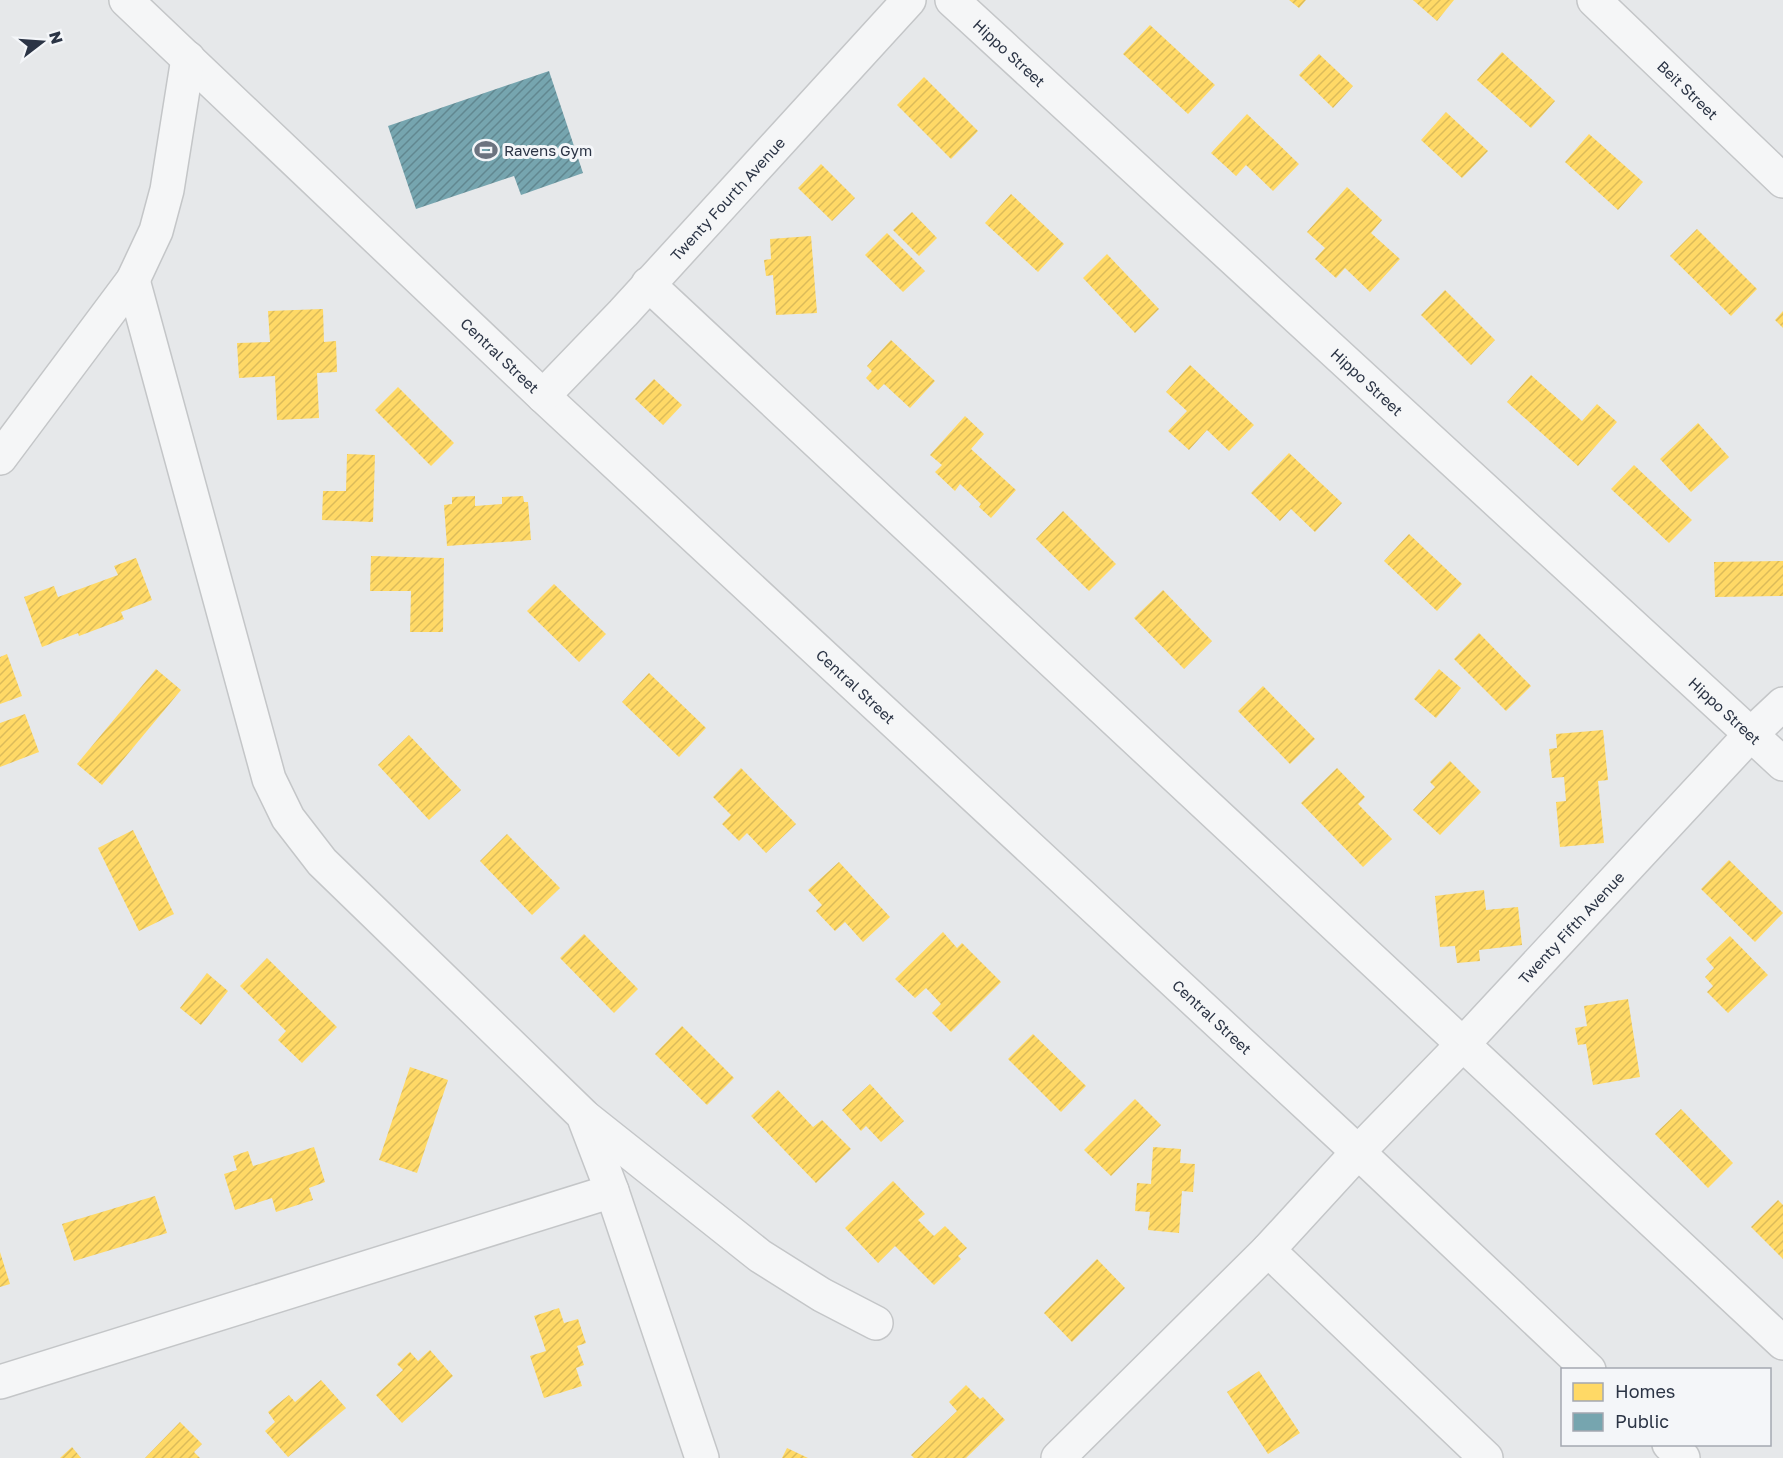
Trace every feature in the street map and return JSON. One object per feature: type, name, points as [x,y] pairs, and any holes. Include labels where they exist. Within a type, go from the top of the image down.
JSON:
[{"type":"street","name":"Central Street","points":[[126,0],[543,396],[1358,1152],[1587,1368]]},
{"type":"street","name":"Twenty Fourth Avenue","points":[[543,396],[909,0]]},
{"type":"street","name":"Hippo Street","points":[[952,0],[1783,764]]},
{"type":"street","name":"Beit Street","points":[[1594,0],[1783,181]]},
{"type":"street","points":[[0,458],[133,280],[156,231],[167,190],[188,58]]},
{"type":"street","points":[[133,280],[269,779],[288,818],[322,862],[583,1115],[760,1256],[822,1295],[876,1323]]},
{"type":"street","points":[[648,284],[1783,1343]]},
{"type":"street","name":"Twenty Fifth Avenue","points":[[1058,1458],[1268,1250],[1751,734],[1783,704]]},
{"type":"street","points":[[583,1115],[612,1191],[702,1458]]},
{"type":"street","points":[[0,1382],[612,1191]]},
{"type":"street","points":[[1268,1250],[1486,1458]]},
{"type":"street","points":[[1671,1446],[1683,1458]]},
{"type":"building: Homes","points":[[1289,0],[1306,0],[1299,8]]},
{"type":"building: Homes","points":[[1413,0],[1454,0],[1437,21]]},
{"type":"building: Homes","points":[[1150,25],[1215,85],[1188,114],[1123,54]]},
{"type":"building: Homes","points":[[1502,52],[1555,101],[1531,128],[1477,80]]},
{"type":"building: Homes","points":[[1319,54],[1353,86],[1333,108],[1299,75]]},
{"type":"building: Homes","points":[[924,77],[978,131],[951,159],[897,105]]},
{"type":"building: Homes","points":[[1446,112],[1488,151],[1462,178],[1421,140]]},
{"type":"building: Homes","points":[[1247,114],[1299,164],[1273,191],[1246,165],[1236,176],[1211,153]]},
{"type":"building: Homes","points":[[1589,134],[1643,182],[1618,210],[1565,162]]},
{"type":"building: Homes","points":[[821,164],[855,198],[832,221],[798,188]]},
{"type":"building: Homes","points":[[1347,187],[1382,220],[1371,233],[1400,259],[1370,292],[1345,268],[1336,278],[1315,259],[1325,248],[1307,232]]},
{"type":"building: Homes","points":[[1011,194],[1064,244],[1038,272],[985,223]]},
{"type":"building: Homes","points":[[912,212],[937,238],[919,256],[893,230]]},
{"type":"building: Homes","points":[[1697,229],[1757,289],[1731,316],[1670,256]]},
{"type":"building: Homes","points":[[887,233],[925,271],[903,292],[865,255]]},
{"type":"building: Homes","points":[[811,236],[817,313],[776,315],[773,275],[766,276],[764,260],[771,259],[770,239]]},
{"type":"building: Homes","points":[[1107,254],[1159,309],[1135,333],[1083,278]]},
{"type":"building: Homes","points":[[1445,290],[1495,340],[1471,365],[1421,315]]},
{"type":"building: Homes","points":[[323,309],[324,342],[336,341],[337,372],[317,373],[319,418],[277,420],[275,376],[239,378],[237,343],[270,342],[268,311]]},
{"type":"building: Homes","points":[[1783,311],[1783,328],[1775,320]]},
{"type":"building: Homes","points":[[891,340],[935,381],[910,408],[884,384],[878,390],[866,378],[872,371],[867,366]]},
{"type":"building: Homes","points":[[1190,365],[1254,425],[1229,451],[1207,430],[1189,450],[1168,431],[1187,411],[1166,392]]},
{"type":"building: Homes","points":[[1531,375],[1582,421],[1597,404],[1617,422],[1578,466],[1507,402]]},
{"type":"building: Homes","points":[[654,379],[682,405],[663,425],[635,399]]},
{"type":"building: Homes","points":[[398,387],[454,443],[431,466],[375,410]]},
{"type":"building: Homes","points":[[965,416],[984,434],[971,449],[1016,490],[991,518],[979,507],[981,504],[960,484],[955,491],[935,472],[942,465],[930,455]]},
{"type":"building: Homes","points":[[1698,423],[1729,457],[1691,492],[1660,459]]},
{"type":"building: Homes","points":[[1289,453],[1342,503],[1315,532],[1291,509],[1280,521],[1251,493]]},
{"type":"building: Homes","points":[[347,454],[375,455],[373,522],[322,520],[323,491],[346,491]]},
{"type":"building: Homes","points":[[1634,465],[1692,520],[1669,543],[1611,489]]},
{"type":"building: Homes","points":[[475,496],[475,506],[502,504],[502,497],[523,496],[524,502],[528,502],[531,540],[447,546],[444,505],[452,504],[452,497]]},
{"type":"building: Homes","points":[[1063,511],[1116,564],[1089,591],[1036,539]]},
{"type":"building: Homes","points":[[1409,534],[1462,584],[1437,611],[1384,561]]},
{"type":"building: Homes","points":[[371,556],[444,558],[443,632],[410,632],[411,591],[370,591]]},
{"type":"building: Homes","points":[[136,558],[152,600],[121,612],[124,619],[42,647],[24,597],[54,586],[58,597],[118,575],[114,566]]},
{"type":"building: Homes","points":[[1783,561],[1783,596],[1715,597],[1714,562]]},
{"type":"building: Homes","points":[[554,584],[606,634],[579,662],[527,611]]},
{"type":"building: Homes","points":[[1163,590],[1212,641],[1184,669],[1134,618]]},
{"type":"building: Homes","points":[[1479,633],[1531,686],[1506,711],[1454,659]]},
{"type":"building: Homes","points":[[7,654],[22,696],[0,704],[0,657]]},
{"type":"building: Homes","points":[[156,669],[181,690],[102,785],[77,764]]},
{"type":"building: Homes","points":[[1439,669],[1461,688],[1436,718],[1414,699]]},
{"type":"building: Homes","points":[[649,673],[706,728],[679,757],[622,702]]},
{"type":"building: Homes","points":[[1263,686],[1315,739],[1290,764],[1238,711]]},
{"type":"building: Homes","points":[[25,714],[39,752],[0,767],[0,723]]},
{"type":"building: Homes","points":[[1603,730],[1608,780],[1598,781],[1604,843],[1560,847],[1556,802],[1566,801],[1564,777],[1552,778],[1549,749],[1557,748],[1556,734]]},
{"type":"building: Homes","points":[[409,735],[461,790],[429,820],[378,765]]},
{"type":"building: Homes","points":[[1450,761],[1481,792],[1440,835],[1413,810],[1435,787],[1430,782]]},
{"type":"building: Homes","points":[[741,768],[796,824],[766,853],[747,833],[739,841],[722,824],[731,815],[713,797]]},
{"type":"building: Homes","points":[[1337,768],[1365,797],[1358,804],[1392,839],[1363,867],[1301,803]]},
{"type":"building: Homes","points":[[133,830],[174,914],[139,931],[98,848]]},
{"type":"building: Homes","points":[[507,834],[560,888],[532,915],[480,861]]},
{"type":"building: Homes","points":[[1729,860],[1783,913],[1755,942],[1701,889]]},
{"type":"building: Homes","points":[[839,862],[890,917],[863,942],[845,922],[835,931],[816,911],[822,905],[808,890]]},
{"type":"building: Homes","points":[[1484,890],[1486,910],[1518,907],[1522,945],[1479,950],[1480,961],[1457,963],[1455,946],[1440,947],[1435,896]]},
{"type":"building: Homes","points":[[943,932],[957,948],[962,943],[1001,982],[951,1032],[932,1013],[941,1004],[926,988],[915,998],[895,979]]},
{"type":"building: Homes","points":[[584,934],[638,989],[614,1013],[560,958]]},
{"type":"building: Homes","points":[[1730,936],[1768,975],[1728,1013],[1707,992],[1713,986],[1705,977],[1714,968],[1706,959]]},
{"type":"building: Homes","points":[[267,958],[337,1027],[302,1063],[278,1040],[286,1031],[240,986]]},
{"type":"building: Homes","points":[[207,973],[228,991],[201,1025],[180,1008]]},
{"type":"building: Homes","points":[[1628,999],[1640,1077],[1593,1085],[1586,1044],[1578,1045],[1575,1028],[1587,1026],[1584,1006]]},
{"type":"building: Homes","points":[[682,1026],[734,1078],[707,1105],[655,1054]]},
{"type":"building: Homes","points":[[1033,1034],[1086,1086],[1061,1112],[1008,1059]]},
{"type":"building: Homes","points":[[410,1067],[448,1080],[417,1173],[379,1160]]},
{"type":"building: Homes","points":[[870,1084],[904,1121],[881,1142],[866,1126],[861,1131],[842,1110]]},
{"type":"building: Homes","points":[[778,1090],[813,1127],[822,1120],[851,1149],[816,1183],[751,1116]]},
{"type":"building: Homes","points":[[1135,1099],[1161,1125],[1111,1176],[1084,1150]]},
{"type":"building: Homes","points":[[1681,1109],[1733,1163],[1708,1188],[1655,1134]]},
{"type":"building: Homes","points":[[314,1147],[325,1182],[309,1188],[313,1200],[276,1212],[272,1198],[235,1210],[224,1174],[237,1170],[233,1156],[248,1151],[253,1166]]},
{"type":"building: Homes","points":[[1153,1147],[1181,1149],[1180,1163],[1195,1164],[1193,1192],[1182,1191],[1179,1233],[1148,1230],[1150,1212],[1135,1211],[1137,1183],[1151,1184]]},
{"type":"building: Homes","points":[[893,1181],[925,1214],[918,1220],[934,1236],[945,1226],[967,1248],[958,1256],[961,1259],[934,1285],[895,1246],[878,1263],[845,1228]]},
{"type":"building: Homes","points":[[155,1196],[167,1233],[74,1261],[62,1224]]},
{"type":"building: Homes","points":[[1778,1200],[1783,1205],[1783,1259],[1751,1227]]},
{"type":"building: Homes","points":[[0,1252],[10,1284],[0,1287]]},
{"type":"building: Homes","points":[[1097,1259],[1125,1288],[1072,1342],[1044,1313]]},
{"type":"building: Homes","points":[[559,1308],[564,1323],[578,1319],[586,1343],[577,1346],[584,1365],[576,1368],[582,1386],[544,1398],[530,1356],[546,1351],[534,1316]]},
{"type":"building: Homes","points":[[430,1350],[453,1376],[402,1423],[376,1395],[403,1370],[397,1364],[410,1352],[418,1361]]},
{"type":"building: Homes","points":[[1259,1371],[1300,1433],[1268,1454],[1227,1392]]},
{"type":"building: Homes","points":[[321,1380],[346,1408],[288,1457],[265,1431],[275,1422],[268,1412],[289,1395],[295,1402]]},
{"type":"building: Homes","points":[[966,1385],[980,1399],[983,1397],[1005,1420],[966,1458],[914,1458],[911,1455],[957,1411],[949,1402]]},
{"type":"building: Homes","points":[[180,1422],[202,1444],[194,1452],[200,1458],[145,1458]]},
{"type":"building: Homes","points":[[72,1447],[81,1458],[60,1458]]},
{"type":"building: Homes","points":[[787,1448],[808,1458],[782,1458]]},
{"type":"building: Public","name":"Ravens Gym","points":[[549,71],[583,173],[521,195],[514,176],[416,209],[388,126]]},
{"type":"place","name":"Ravens Gym","points":[[486,150]]}]
